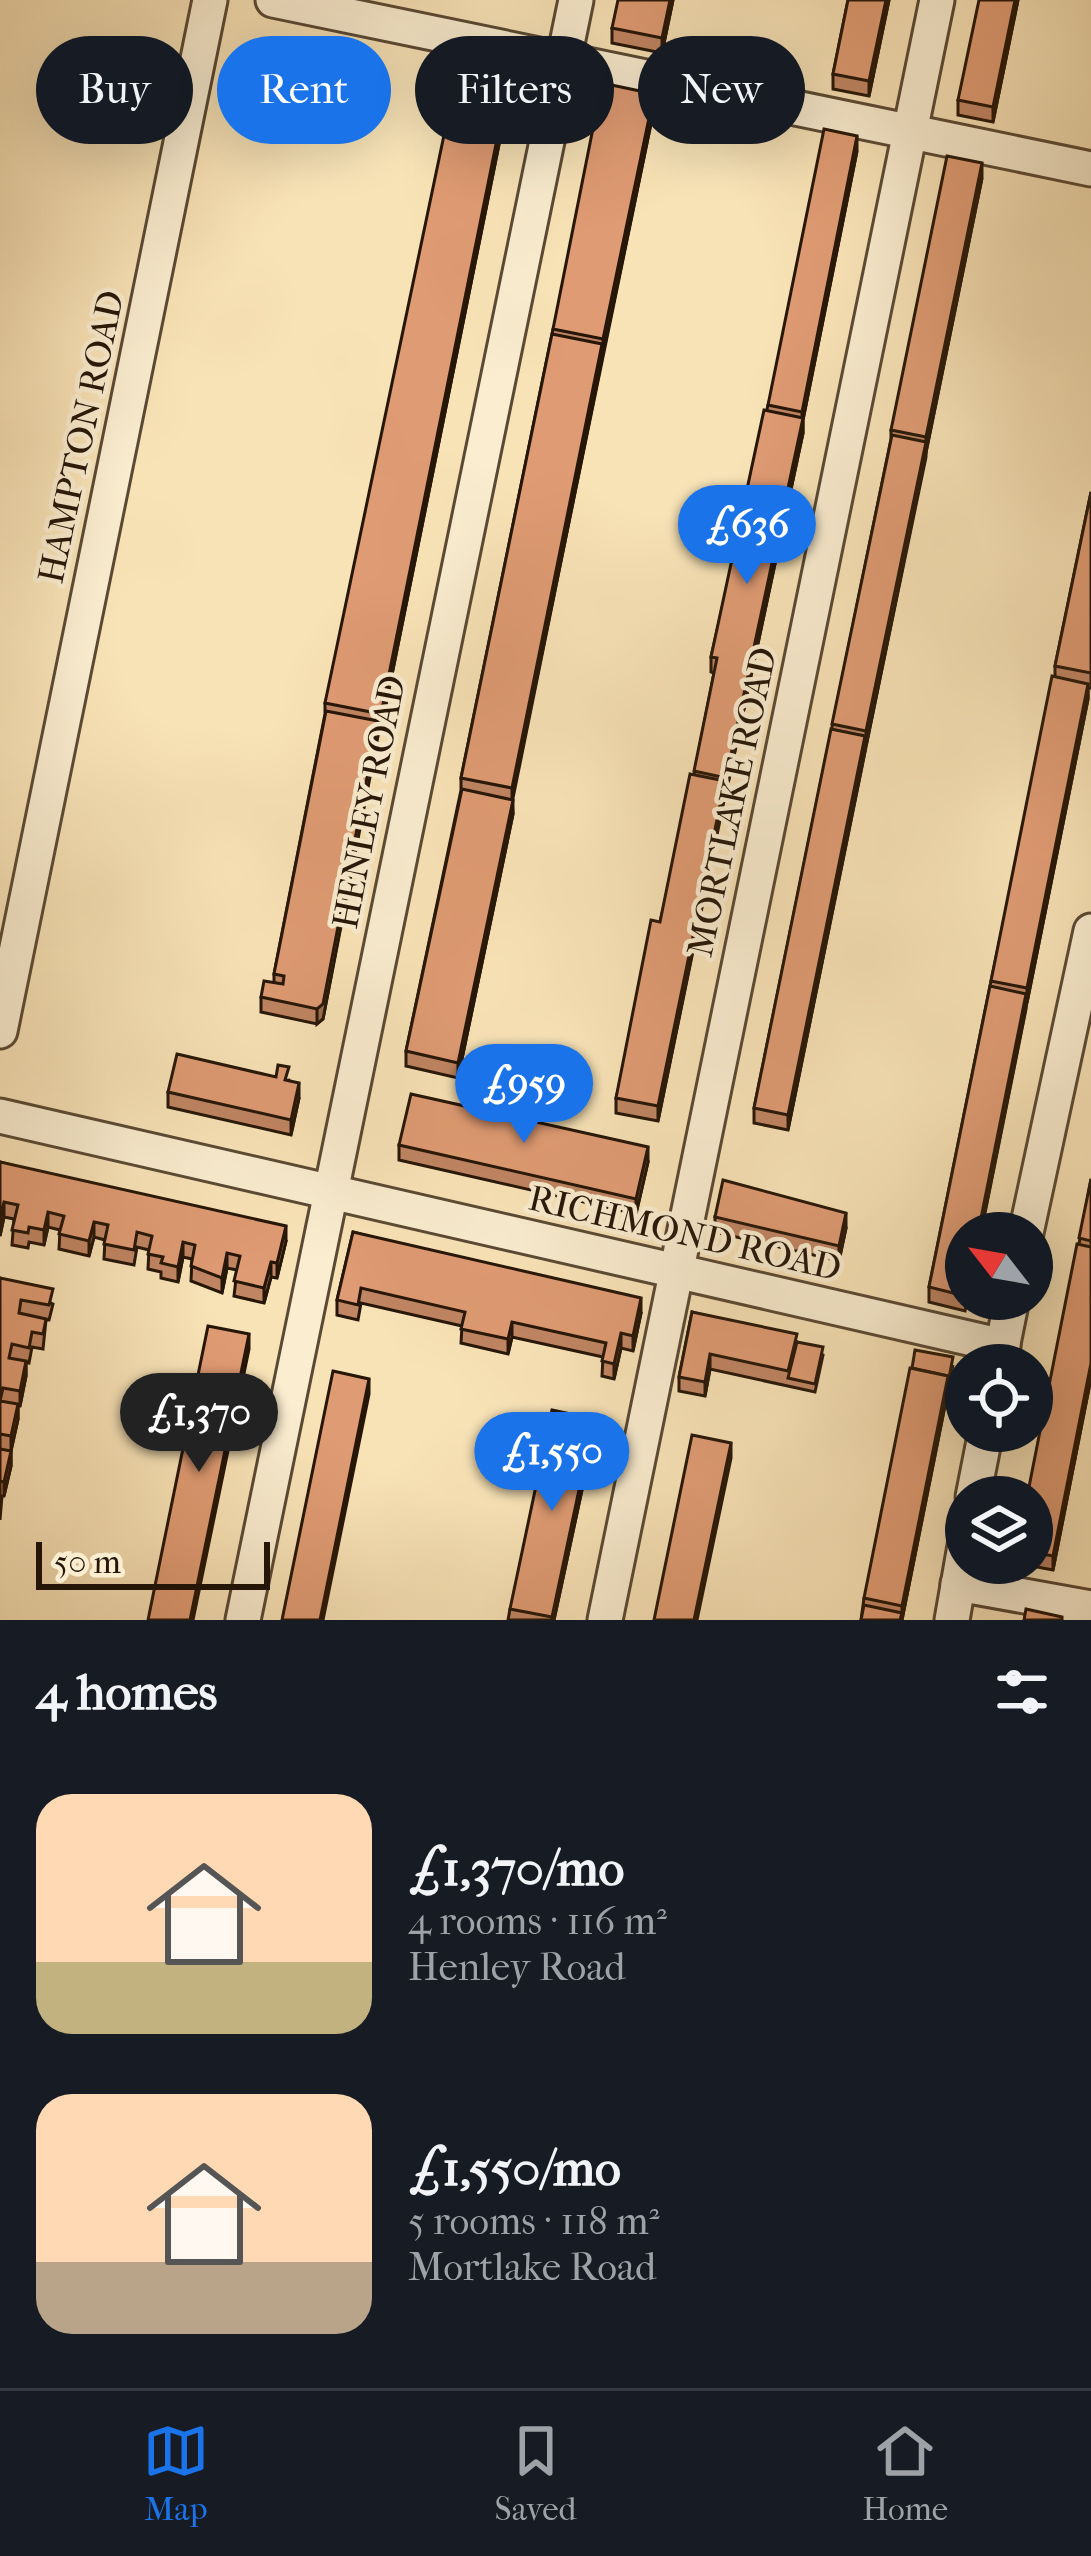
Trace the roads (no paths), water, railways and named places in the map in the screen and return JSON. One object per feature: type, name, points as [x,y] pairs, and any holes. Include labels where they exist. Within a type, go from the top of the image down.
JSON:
[{"type":"street","name":"HAMPTON ROAD","points":[[0,1030],[210,0]]},
{"type":"street","points":[[273,0],[454,36]]},
{"type":"street","name":"HENLEY ROAD","points":[[569,36],[576,0]]},
{"type":"street","name":"MORTLAKE ROAD","points":[[604,1620],[937,0]]},
{"type":"street","points":[[614,68],[1091,169]]},
{"type":"street","name":"HENLEY ROAD","points":[[243,1620],[546,144]]},
{"type":"street","points":[[1031,1212],[1091,931]]},
{"type":"street","name":"RICHMOND ROAD","points":[[0,1116],[675,1271],[955,1344]]},
{"type":"street","points":[[952,1620],[958,1584],[1091,1608]]}]
